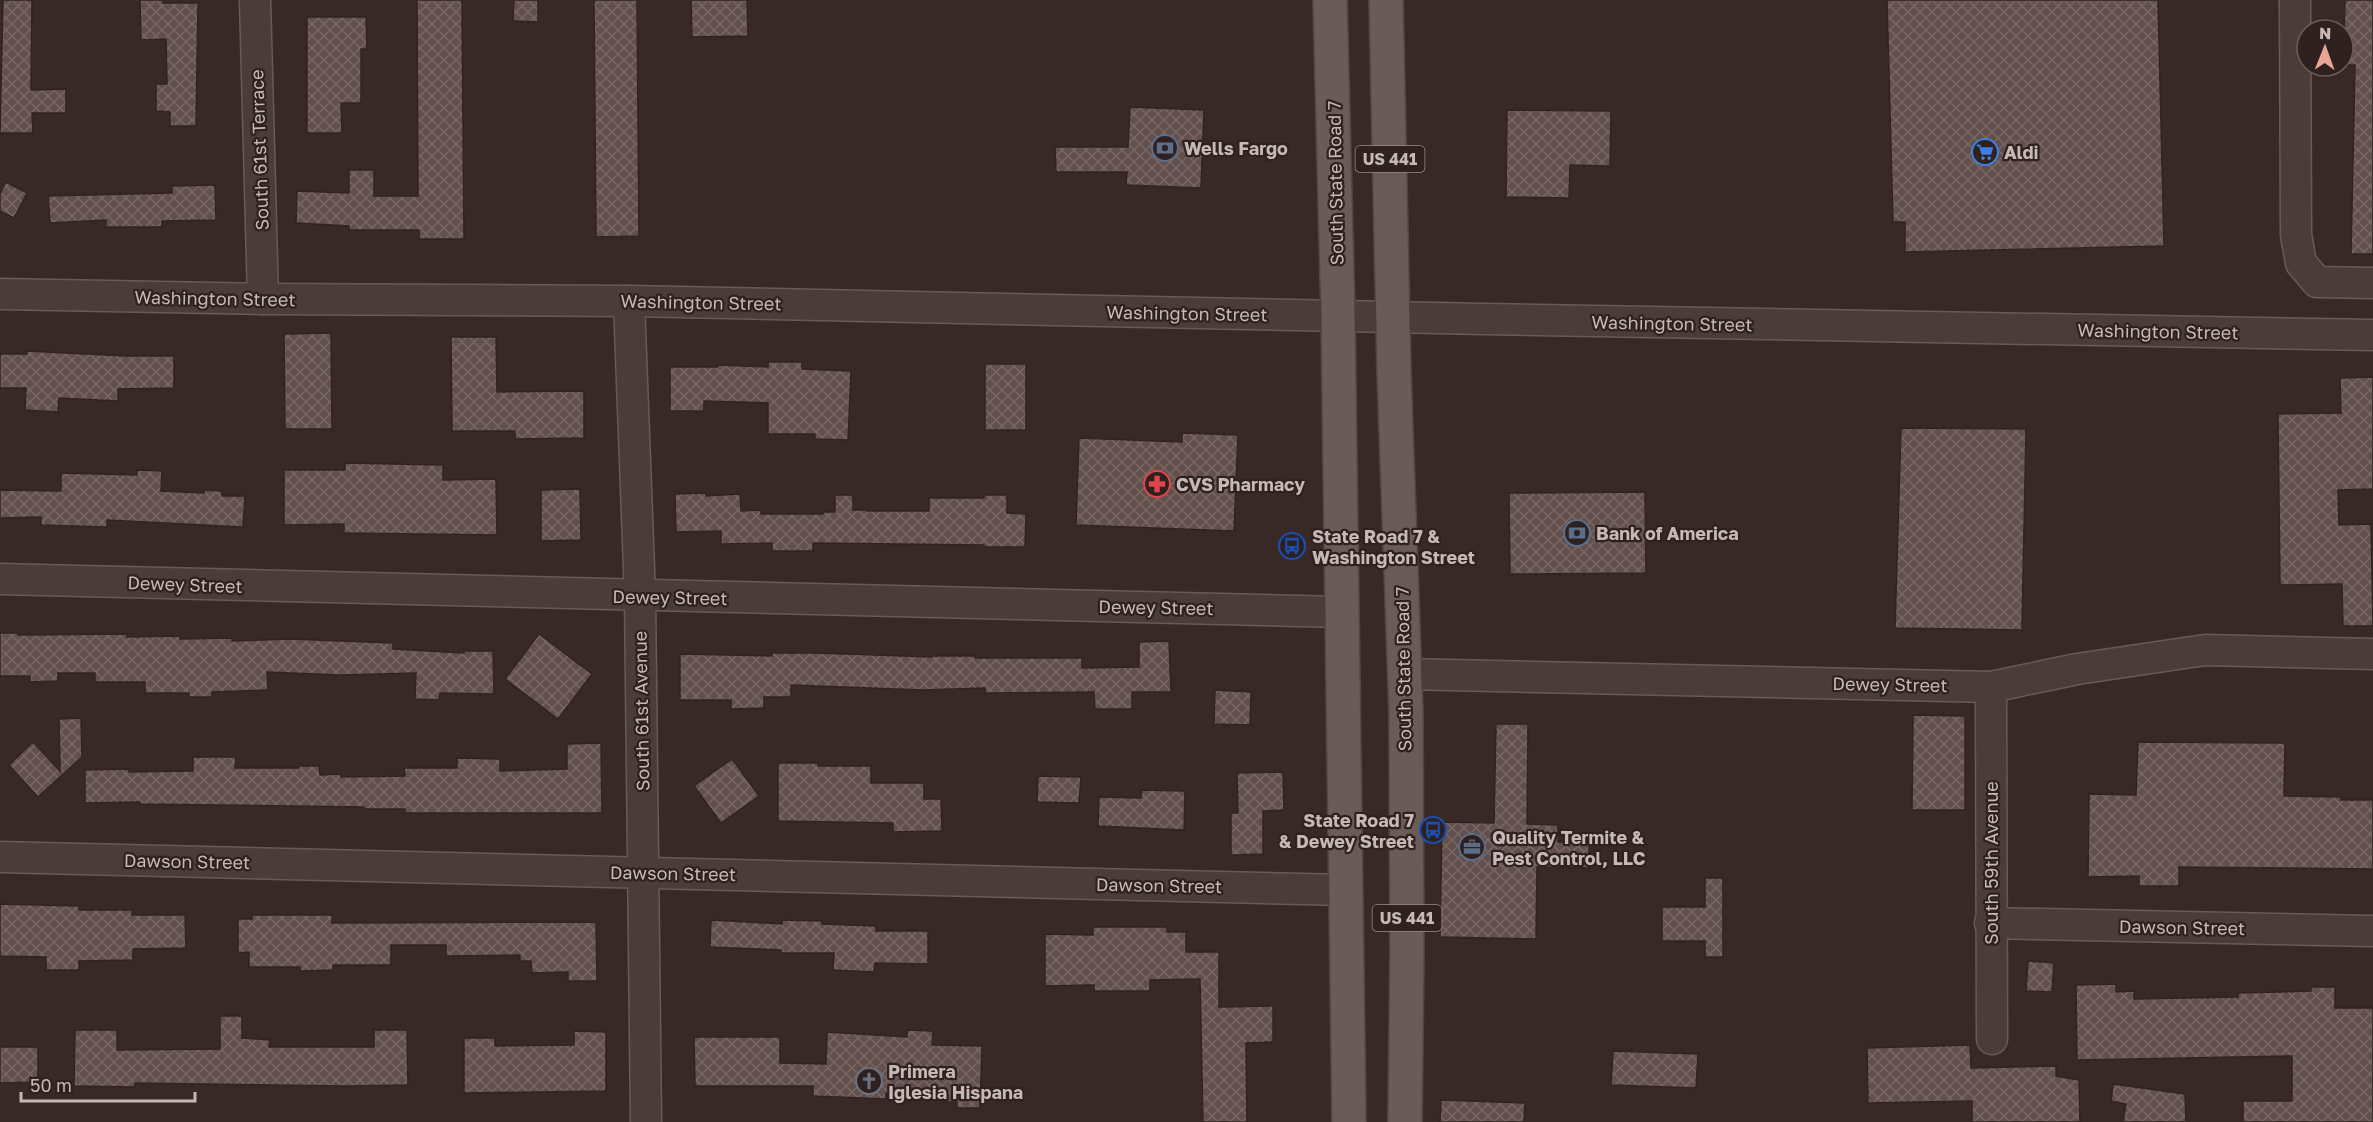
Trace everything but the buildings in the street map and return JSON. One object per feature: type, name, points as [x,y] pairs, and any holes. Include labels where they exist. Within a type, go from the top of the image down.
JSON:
[{"type":"main road","name":"South State Road 7","points":[[1330,0],[1338,316],[1349,1122]]},
{"type":"main road","name":"South State Road 7","points":[[1386,0],[1404,674],[1407,953],[1405,1122]]},
{"type":"main road","points":[[1349,1080],[1366,1122]]},
{"type":"street","name":"South 61st Terrace","points":[[255,0],[263,299]]},
{"type":"street","points":[[2295,0],[2296,235],[2301,264],[2317,282],[2373,283]]},
{"type":"street","name":"Washington Street","points":[[0,294],[263,299],[629,301],[2373,335]]},
{"type":"street","name":"South 61st Avenue","points":[[629,301],[640,596],[646,1122]]},
{"type":"street","name":"Dewey Street","points":[[0,579],[1341,612]]},
{"type":"street","name":"Dewey Street","points":[[1404,674],[1991,687],[2077,669],[2205,650],[2373,654]]},
{"type":"street","name":"South 59th Avenue","points":[[1991,687],[1992,1039]]},
{"type":"street","name":"Dawson Street","points":[[0,857],[1345,890]]},
{"type":"street","name":"Dawson Street","points":[[1990,923],[2373,931]]},
{"type":"place","name":"Wells Fargo","points":[[1165,148]]},
{"type":"place","name":"Aldi","points":[[1985,152]]},
{"type":"place","name":"CVS Pharmacy","points":[[1157,484]]},
{"type":"place","name":"Bank of America","points":[[1577,533]]},
{"type":"place","name":"State Road 7 & Washington Street","points":[[1292,546]]},
{"type":"place","name":"State Road 7 & Dewey Street","points":[[1433,830]]},
{"type":"place","name":"Quality Termite & Pest Control, LLC","points":[[1472,847]]},
{"type":"place","name":"Primera Iglesia Hispana","points":[[869,1081]]}]
